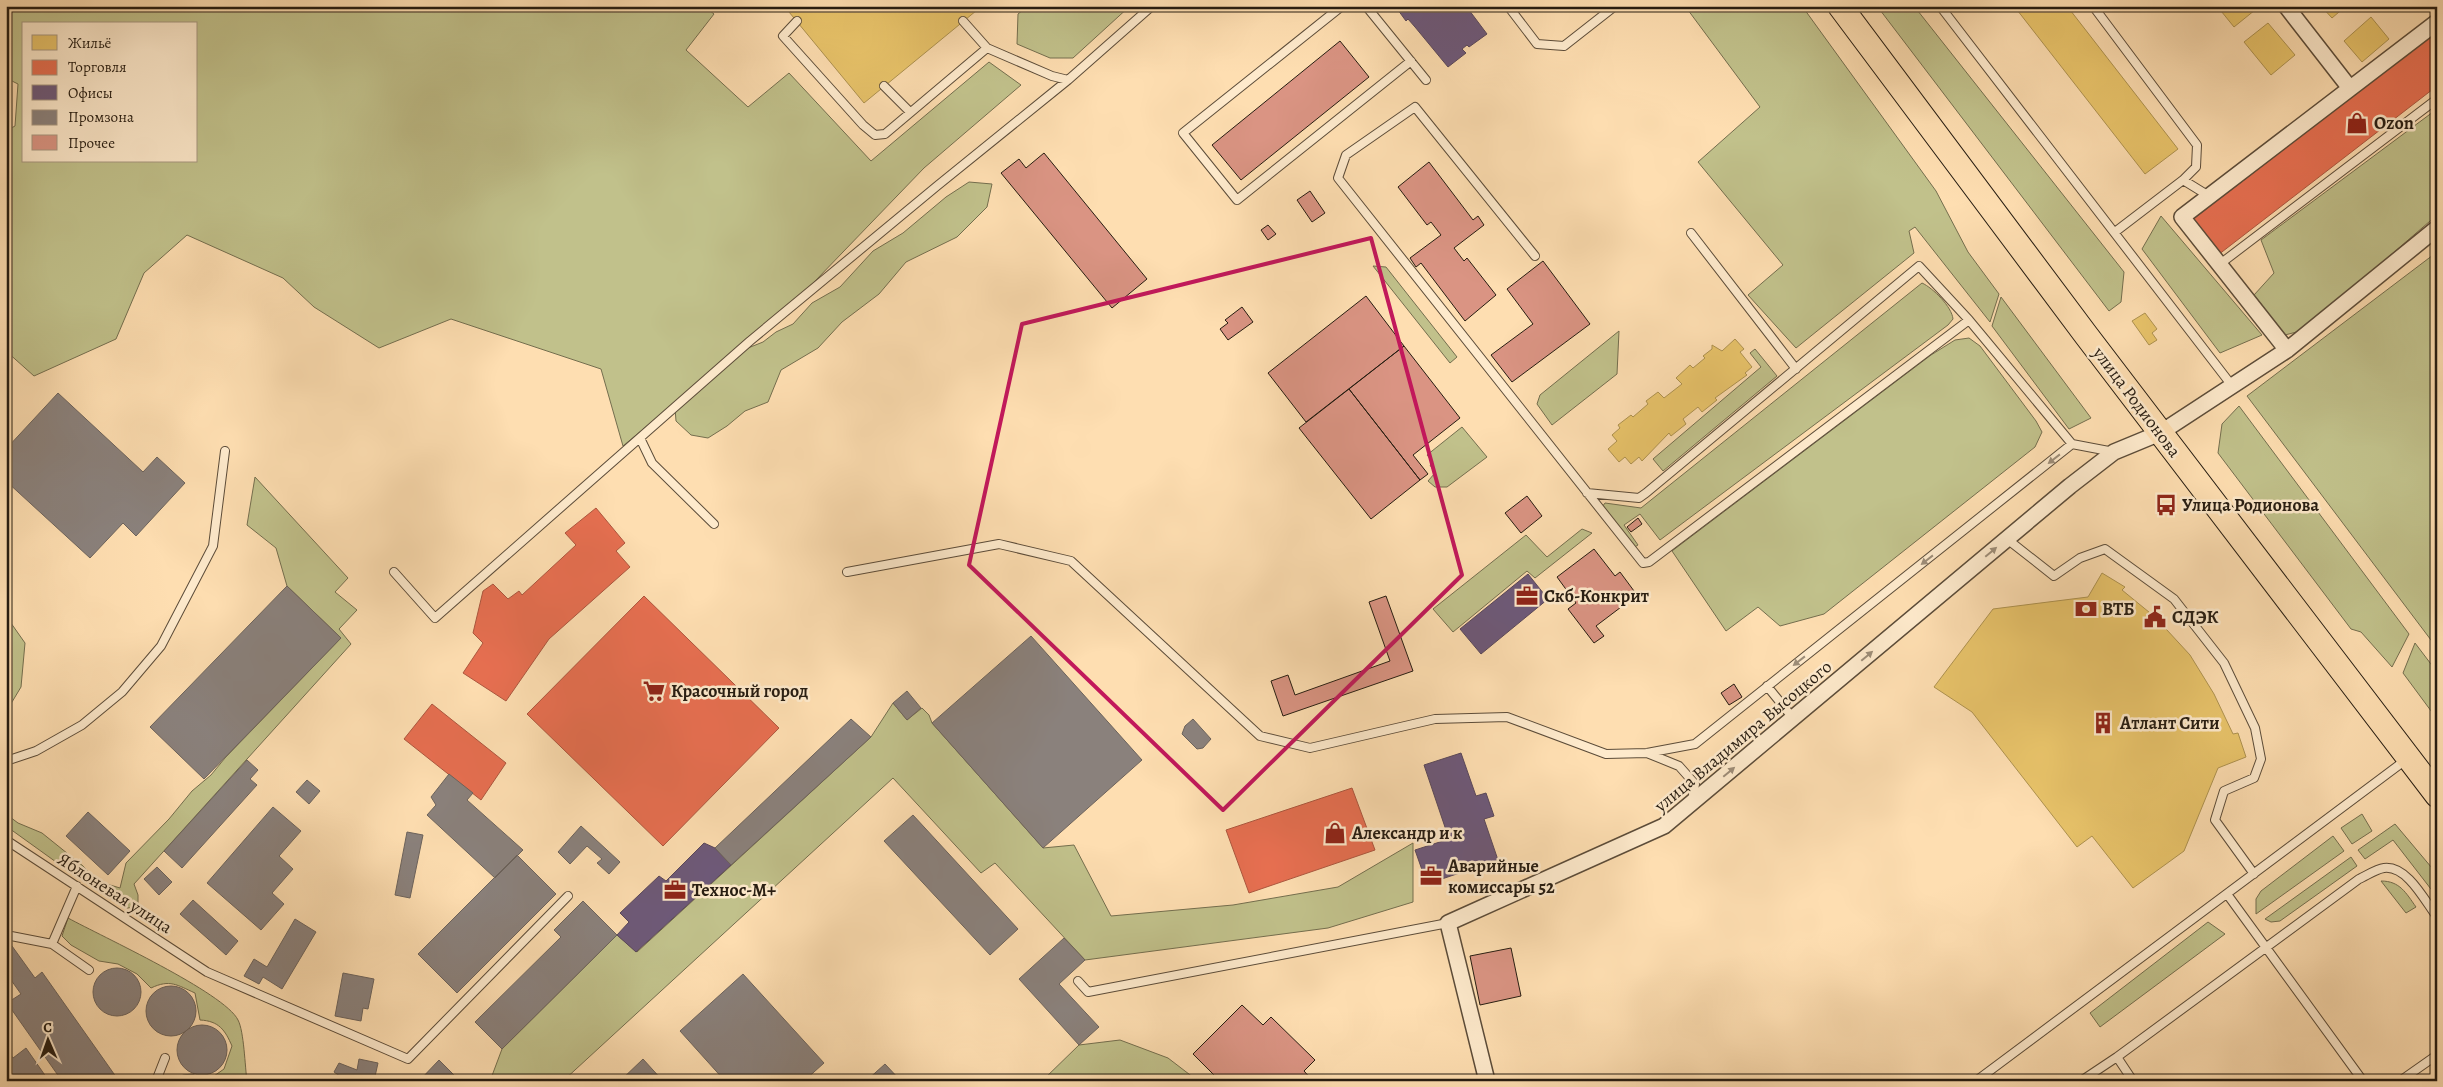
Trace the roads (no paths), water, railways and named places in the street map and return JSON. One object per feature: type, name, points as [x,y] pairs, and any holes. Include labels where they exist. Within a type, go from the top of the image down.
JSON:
[{"type":"main road","name":"улица Родионова","points":[[1840,6],[2160,433],[2436,793]]},
{"type":"street","points":[[2286,6],[2349,87]]},
{"type":"street","points":[[2286,350],[2182,217],[2349,87],[2437,22]]},
{"type":"street","name":"улица Владимира Высоцкого","points":[[1448,923],[1664,826],[2114,452],[2160,433],[2233,387],[2286,350],[2437,228]]},
{"type":"street","points":[[1448,923],[1487,1081]]},
{"type":"lane","points":[[394,572],[435,618],[750,341],[1068,80],[1152,6]]},
{"type":"lane","points":[[1342,6],[1183,133],[1237,200],[1410,61]]},
{"type":"lane","points":[[1366,6],[1426,80]]},
{"type":"lane","points":[[1508,6],[1537,44],[1564,46],[1615,6]]},
{"type":"lane","points":[[1940,6],[2233,387]]},
{"type":"lane","points":[[2093,6],[2197,145],[2196,167],[2183,180],[2115,232]]},
{"type":"lane","points":[[797,21],[783,36],[863,125],[875,134],[885,134],[987,48]]},
{"type":"lane","points":[[963,21],[987,48],[1052,76],[1068,80]]},
{"type":"lane","points":[[884,86],[910,112]]},
{"type":"lane","points":[[2220,264],[2437,99]]},
{"type":"lane","points":[[1535,256],[1415,107],[1346,155],[1338,178],[1643,563],[1649,562],[1970,320]]},
{"type":"lane","points":[[2183,180],[2209,196]]},
{"type":"lane","points":[[1691,233],[1796,368]]},
{"type":"lane","points":[[1587,494],[1639,498],[1919,266],[1970,320],[2072,444],[2114,452]]},
{"type":"lane","points":[[640,438],[652,464],[714,524]]},
{"type":"lane","points":[[847,572],[1000,544],[1072,561],[1260,736],[1310,748],[1435,719],[1507,717],[1606,754],[1647,753],[1694,744],[2072,444]]},
{"type":"lane","points":[[6,761],[36,750],[82,725],[122,692],[161,646],[213,546],[225,451]]},
{"type":"lane","points":[[2007,539],[2054,576],[2080,558],[2104,550],[2174,599],[2224,663],[2255,728],[2260,760],[2254,778],[2224,792],[2215,820],[2254,874]]},
{"type":"lane","points":[[1767,686],[1793,718]]},
{"type":"lane","points":[[1647,753],[1678,766],[1690,778],[1695,784],[1692,803]]},
{"type":"lane","points":[[1976,1081],[2409,758]]},
{"type":"lane","name":"Яблоневая улица","points":[[6,840],[207,972],[408,1059],[568,896]]},
{"type":"lane","points":[[2081,1081],[2117,1057],[2359,879],[2383,868],[2394,868],[2405,876],[2437,916]]},
{"type":"lane","points":[[52,944],[77,886]]},
{"type":"lane","points":[[2227,894],[2363,1081]]},
{"type":"lane","points":[[1078,981],[1088,992],[1448,923]]},
{"type":"lane","points":[[6,935],[52,944],[89,970]]},
{"type":"lane","points":[[2400,1081],[2437,1055]]},
{"type":"lane","points":[[2117,1057],[2133,1081]]},
{"type":"lane","points":[[156,1081],[165,1058]]},
{"type":"place","name":"Ozon","points":[[2357,123]]},
{"type":"place","name":"Улица Родионова","points":[[2166,505]]},
{"type":"place","name":"Скб-Конкрит","points":[[1527,596]]},
{"type":"place","name":"ВТБ","points":[[2086,609]]},
{"type":"place","name":"СДЭК","points":[[2155,617]]},
{"type":"place","name":"Красочный город","points":[[654,691]]},
{"type":"place","name":"Атлант Сити","points":[[2103,723]]},
{"type":"place","name":"Александр и к","points":[[1335,833]]},
{"type":"place","name":"Аварийные комиссары 52","points":[[1431,876]]},
{"type":"place","name":"Технос-М+","points":[[675,890]]}]
